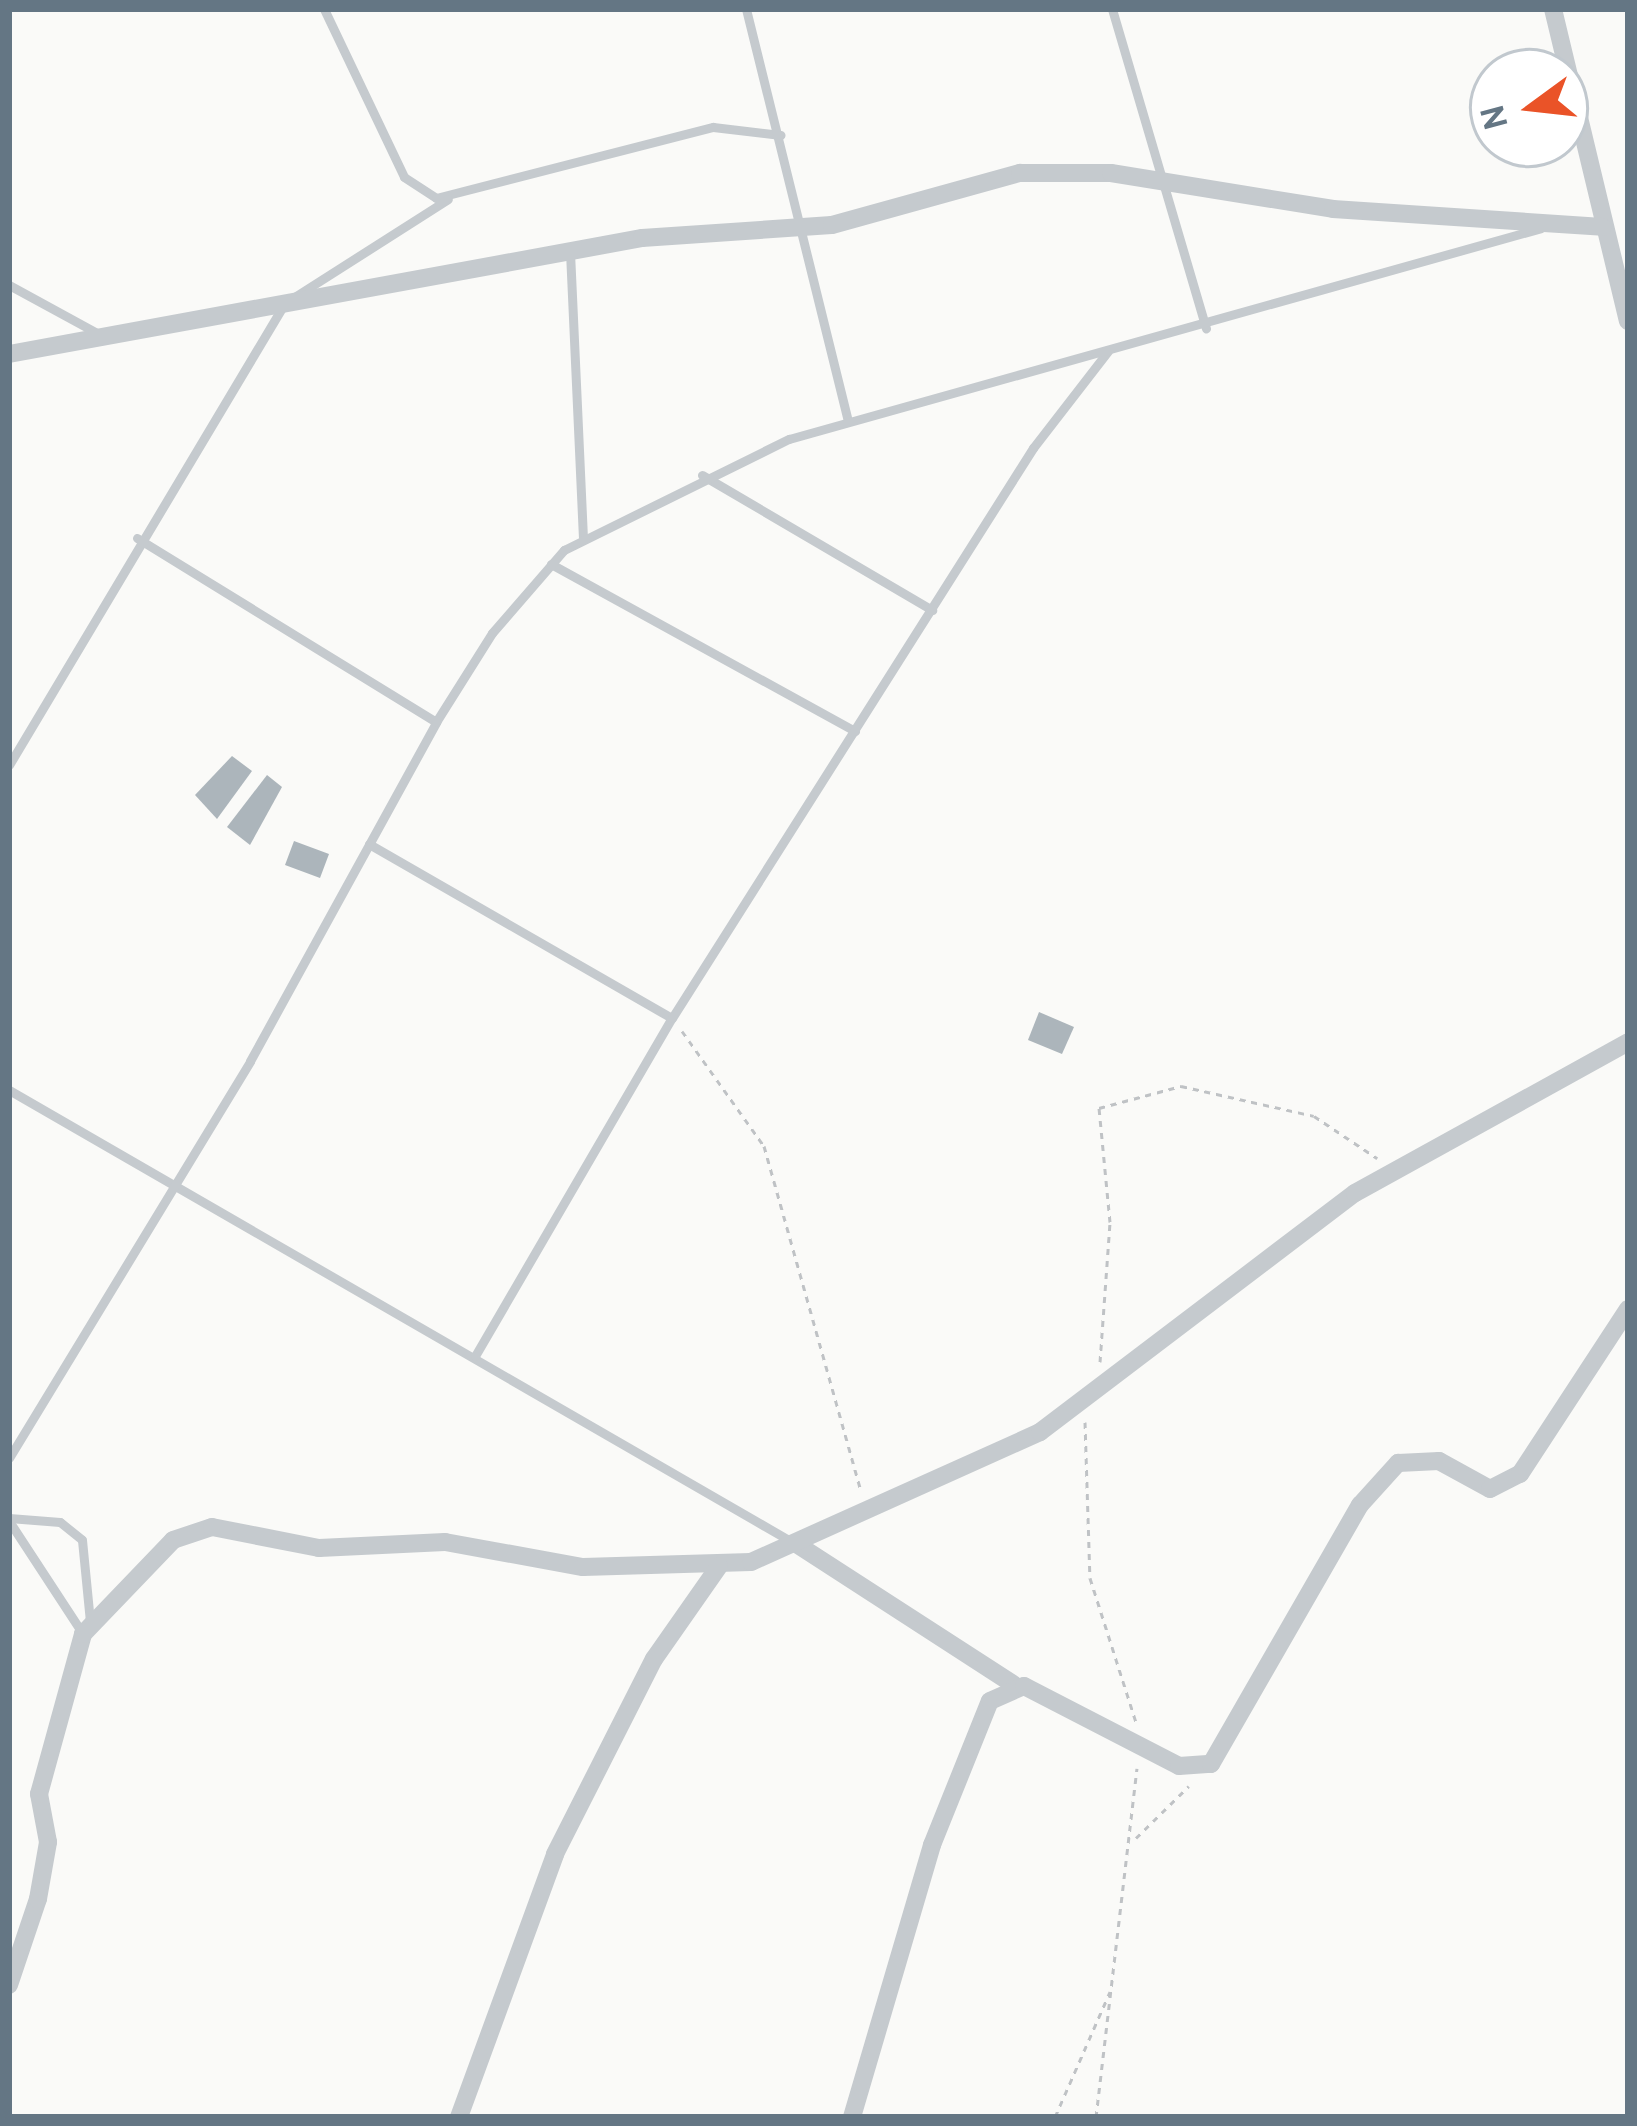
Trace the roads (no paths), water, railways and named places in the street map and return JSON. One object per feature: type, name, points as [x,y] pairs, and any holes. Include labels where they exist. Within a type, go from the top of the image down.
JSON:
[{"type":"street","points":[[1553,9],[1628,321]]},
{"type":"street","points":[[9,354],[570,252],[807,230],[1020,173],[1158,179],[1541,228],[1602,227]]},
{"type":"street","points":[[9,1984],[16,1943],[48,1842],[39,1794],[87,1629],[142,1564],[212,1527],[319,1548],[445,1542],[583,1567],[718,1566],[798,1545],[1040,1432],[1393,1170],[1628,1042]]},
{"type":"street","points":[[798,1545],[1014,1685],[1138,1749],[1199,1770],[1360,1505],[1398,1463],[1438,1461],[1490,1489],[1520,1474],[1628,1309]]},
{"type":"street","points":[[459,2117],[555,1854],[654,1659],[718,1566]]},
{"type":"street","points":[[852,2117],[932,1845],[984,1712],[1014,1685]]},
{"type":"lane","points":[[324,9],[404,177],[448,199]]},
{"type":"lane","points":[[746,9],[807,230],[848,421]]},
{"type":"lane","points":[[1112,9],[1158,179],[1206,328]]},
{"type":"lane","points":[[9,765],[137,538],[280,308],[448,199],[713,127],[781,134]]},
{"type":"lane","points":[[9,1458],[178,1184],[436,722],[551,564],[583,538],[702,475],[848,421],[1206,328],[1541,228]]},
{"type":"lane","points":[[570,252],[583,538]]},
{"type":"lane","points":[[9,285],[107,339]]},
{"type":"lane","points":[[475,1356],[672,1018],[932,610],[1108,351]]},
{"type":"lane","points":[[702,475],[932,610]]},
{"type":"lane","points":[[137,538],[436,722]]},
{"type":"lane","points":[[551,564],[855,731]]},
{"type":"lane","points":[[369,844],[672,1018]]},
{"type":"lane","points":[[9,1090],[798,1545]]},
{"type":"lane","points":[[9,1519],[87,1629]]},
{"type":"lane","points":[[9,1519],[61,1522],[82,1540],[87,1629]]}]
